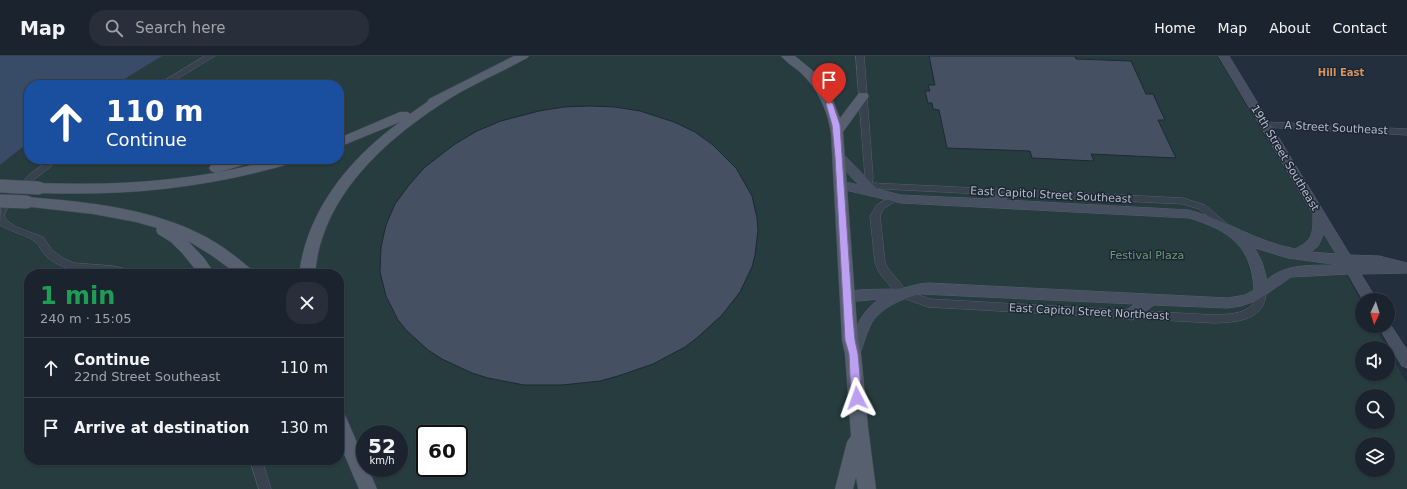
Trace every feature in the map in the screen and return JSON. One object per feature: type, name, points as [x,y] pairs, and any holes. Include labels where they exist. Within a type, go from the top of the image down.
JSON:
[{"type":"main road","points":[[344,141],[442,98],[523,56]]},
{"type":"main road","points":[[787,56],[808,73],[822,90],[833,113],[837,132],[850,340],[854,354],[859,427],[867,489]]},
{"type":"main road","name":"19th Street Southeast","points":[[1224,56],[1366,293]]},
{"type":"main road","points":[[837,132],[863,96]]},
{"type":"main road","points":[[308,269],[311,250],[318,227],[338,190],[366,156],[387,137],[442,98]]},
{"type":"main road","points":[[839,157],[871,190]]},
{"type":"main road","points":[[119,189],[164,182],[230,164]]},
{"type":"main road","points":[[0,186],[35,182],[81,190],[119,189],[188,182],[238,173],[272,164]]},
{"type":"main road","points":[[841,185],[871,190]]},
{"type":"main road","name":"East Capitol Street Southeast","points":[[871,190],[894,198],[1181,213],[1207,219],[1268,248],[1349,264]]},
{"type":"main road","points":[[990,204],[1007,193]]},
{"type":"main road","points":[[0,200],[98,210],[137,217],[168,226],[198,240],[226,257],[241,269]]},
{"type":"main road","points":[[1297,254],[1310,248],[1317,239],[1319,213]]},
{"type":"main road","points":[[137,217],[167,233],[186,248],[204,269]]},
{"type":"main road","points":[[1227,229],[1243,242],[1256,260],[1262,292]]},
{"type":"main road","name":"East Capitol Street Northeast","points":[[854,354],[861,330],[869,317],[882,305],[902,293],[916,288],[1228,303],[1244,301],[1262,292],[1278,277],[1286,274],[1349,264],[1378,270],[1404,268]]},
{"type":"main road","points":[[848,297],[902,293]]},
{"type":"main road","points":[[1131,314],[1151,300]]},
{"type":"main road","points":[[1389,333],[1407,362]]},
{"type":"main road","points":[[844,489],[854,453],[859,427]]},
{"type":"main road","points":[[344,433],[368,489]]},
{"type":"street","points":[[170,80],[211,56]]},
{"type":"street","points":[[860,56],[871,190]]},
{"type":"street","name":"A Street Southeast","points":[[1266,125],[1407,132]]},
{"type":"street","points":[[51,164],[35,182],[4,205],[0,215],[2,222],[13,229],[40,240],[49,253],[60,261],[73,267],[100,269]]},
{"type":"street","name":"East Capitol Street Southeast","points":[[871,190],[1007,193],[1190,202],[1207,210],[1227,229]]},
{"type":"street","points":[[894,198],[883,205],[875,218],[879,259],[881,265],[902,293]]},
{"type":"street","name":"East Capitol Street Northeast","points":[[902,293],[924,302],[936,304],[1214,319],[1232,317],[1255,310],[1260,302],[1262,292]]},
{"type":"street","points":[[258,465],[265,489]]},
{"type":"green space","name":"Festival Plaza","points":[[162,56],[1217,56],[1341,264],[1357,293],[1355,293],[1355,333],[1378,333],[1383,341],[1355,341],[1355,381],[1395,381],[1395,362],[1407,383],[1407,489],[0,489],[0,165],[24,146],[24,164],[344,164],[344,80],[123,80]]},
{"type":"water","points":[[0,56],[162,56],[123,80],[24,80],[24,146],[0,165]]},
{"type":"building","points":[[929,56],[1075,56],[1076,59],[1131,61],[1146,94],[1153,94],[1165,120],[1158,120],[1176,158],[1091,154],[1094,161],[1032,158],[1030,151],[947,148],[939,110],[933,109],[932,103],[928,103],[925,91],[930,91],[928,85],[935,85]]},
{"type":"building","points":[[564,107],[615,107],[640,111],[674,122],[695,132],[713,145],[736,168],[752,196],[758,230],[752,267],[740,292],[722,315],[685,347],[653,364],[600,381],[562,385],[524,385],[488,378],[472,373],[442,359],[428,350],[407,331],[398,320],[386,296],[380,272],[381,247],[386,225],[395,204],[425,167],[455,144],[477,131],[501,121],[539,111]]},
{"type":"district","name":"Hill East","points":[[1341,72]]},
{"type":"route","points":[[829,104],[836,125],[848,297],[848,318],[850,340],[854,354],[857,398]]}]
